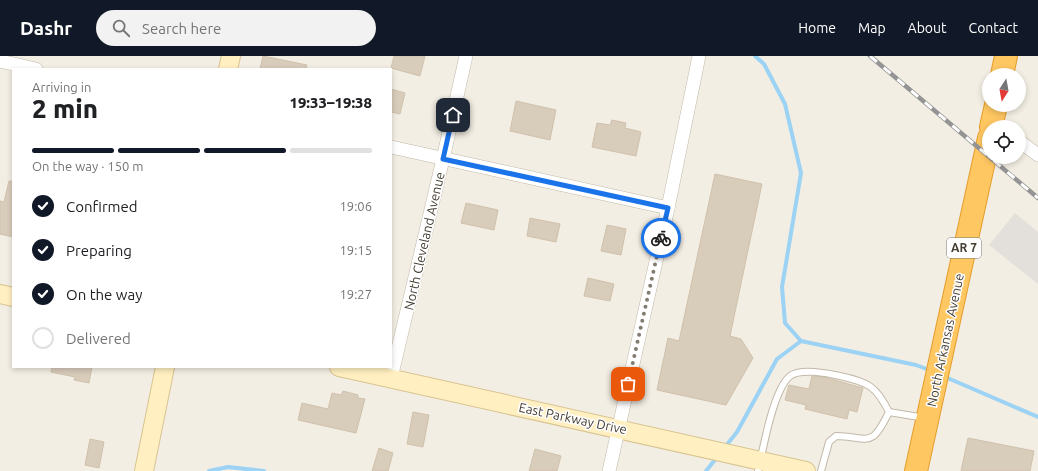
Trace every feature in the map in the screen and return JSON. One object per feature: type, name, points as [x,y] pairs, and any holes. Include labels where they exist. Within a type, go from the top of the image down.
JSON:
[{"type":"highway","points":[[1003,68],[1006,56]]},
{"type":"highway","name":"North Arkansas Avenue","points":[[916,471],[984,164]]},
{"type":"main road","points":[[228,68],[231,56]]},
{"type":"main road","points":[[0,294],[12,297]]},
{"type":"main road","points":[[144,471],[165,368]]},
{"type":"main road","name":"East Parkway Drive","points":[[344,368],[737,455],[759,466],[806,471]]},
{"type":"street","name":"North Cleveland Avenue","points":[[391,378],[466,56]]},
{"type":"street","points":[[609,471],[668,208],[699,56]]},
{"type":"street","points":[[0,61],[32,68]]},
{"type":"street","points":[[1026,146],[1038,154]]},
{"type":"street","points":[[392,147],[668,208]]},
{"type":"lane","points":[[759,466],[771,416],[783,385],[790,376],[800,372],[826,373],[862,382],[874,388],[889,412]]},
{"type":"lane","points":[[889,412],[928,418]]},
{"type":"lane","points":[[821,471],[829,442],[836,436],[869,440],[875,436],[881,428],[889,412]]},
{"type":"shaded area","points":[[1015,213],[1038,232],[1038,284],[989,245]]},
{"type":"building","points":[[263,56],[307,65],[306,68],[260,68]]},
{"type":"building","points":[[394,56],[425,56],[420,76],[391,68]]},
{"type":"building","points":[[392,89],[405,93],[400,114],[392,112]]},
{"type":"building","points":[[516,101],[556,110],[550,140],[510,131]]},
{"type":"building","points":[[612,120],[626,123],[625,128],[641,132],[636,156],[592,147],[597,123],[610,125]]},
{"type":"building","points":[[715,174],[762,184],[730,336],[741,339],[753,358],[726,405],[657,390],[668,338],[679,341]]},
{"type":"building","points":[[9,181],[12,181],[12,237],[0,234],[0,201],[4,202]]},
{"type":"building","points":[[466,203],[498,210],[494,230],[461,223]]},
{"type":"building","points":[[530,218],[560,224],[556,242],[527,236]]},
{"type":"building","points":[[607,225],[626,229],[621,255],[601,251]]},
{"type":"building","points":[[588,278],[614,284],[610,301],[584,296]]},
{"type":"building","points":[[52,368],[92,368],[89,383],[74,380],[75,377],[51,372]]},
{"type":"building","points":[[812,376],[824,377],[863,388],[857,412],[849,410],[847,419],[805,409],[806,405],[785,400],[789,385],[809,389]]},
{"type":"building","points":[[343,391],[358,395],[358,398],[365,399],[356,433],[298,420],[302,403],[328,409],[332,393],[341,395]]},
{"type":"building","points":[[413,412],[429,415],[423,447],[407,444]]},
{"type":"building","points":[[968,438],[1034,451],[1030,471],[961,471]]},
{"type":"building","points":[[90,439],[104,442],[99,468],[85,465]]},
{"type":"building","points":[[379,448],[393,453],[388,471],[372,471]]},
{"type":"building","points":[[535,449],[561,456],[557,471],[529,471]]},
{"type":"waterway","points":[[755,56],[764,64],[785,104],[801,173],[782,287],[785,323],[801,341],[916,365],[932,371]]},
{"type":"waterway","points":[[725,447],[737,432],[777,359],[801,341]]},
{"type":"waterway","points":[[943,376],[1038,417]]},
{"type":"waterway","points":[[706,471],[718,456]]},
{"type":"waterway","points":[[209,471],[228,467],[264,471]]},
{"type":"railway","points":[[870,56],[1038,198]]},
{"type":"way so far","points":[[628,384],[661,238]]},
{"type":"route","points":[[453,115],[443,159],[668,208],[661,238]]}]
